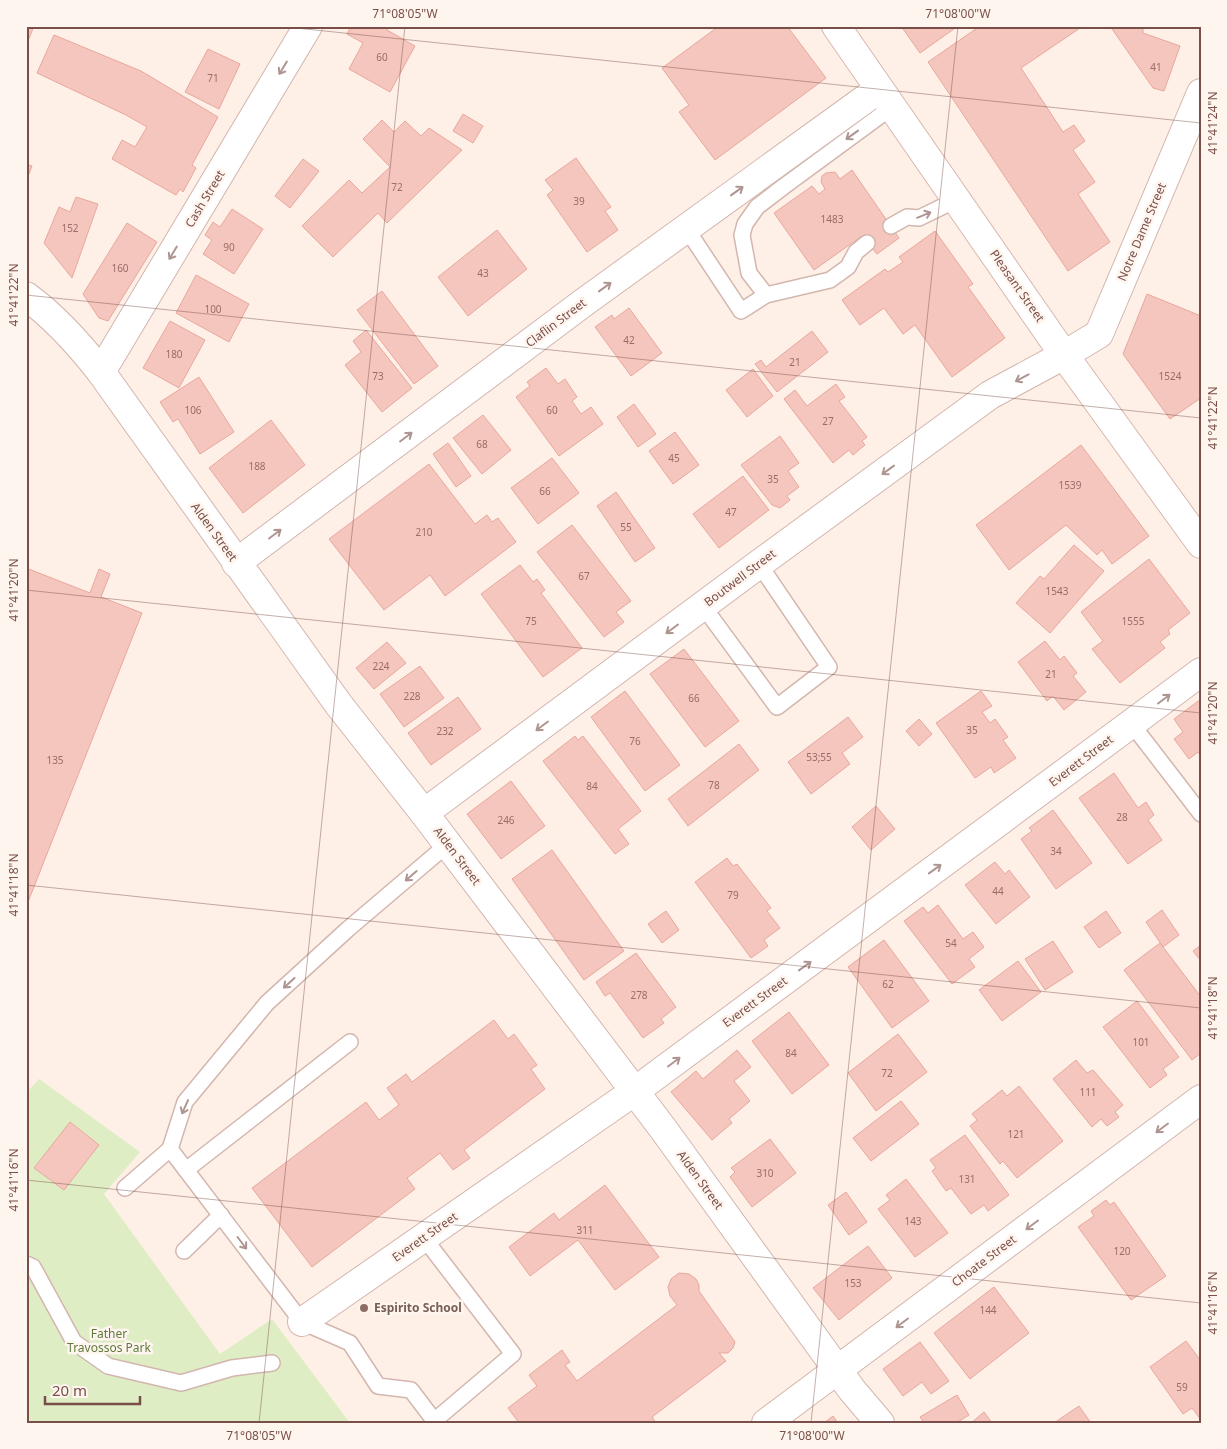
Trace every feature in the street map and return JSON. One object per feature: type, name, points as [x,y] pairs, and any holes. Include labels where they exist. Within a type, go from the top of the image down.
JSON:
[{"type":"street","name":"Cash Street","points":[[101,372],[308,26]]},
{"type":"street","name":"Pleasant Street","points":[[836,26],[1064,355],[1201,544]]},
{"type":"street","name":"Claflin Street","points":[[236,563],[686,228],[886,98]]},
{"type":"street","name":"Notre Dame Street","points":[[1064,355],[1099,334],[1199,103]]},
{"type":"street","name":"Alden Street","points":[[26,296],[67,332],[101,372],[339,705],[448,844],[635,1091],[852,1390],[880,1423]]},
{"type":"street","name":"Boutwell Street","points":[[424,813],[990,395],[1064,355]]},
{"type":"street","name":"Everett Street","points":[[302,1322],[635,1091],[1201,672]]},
{"type":"street","name":"Choate Street","points":[[766,1423],[1201,1098]]},
{"type":"lane","points":[[766,295],[749,273],[742,236],[745,224],[758,207],[840,144],[886,98]]},
{"type":"lane","points":[[891,226],[907,217],[919,218],[956,200]]},
{"type":"lane","points":[[686,228],[740,311],[766,295],[830,280],[848,267],[856,252],[867,243]]},
{"type":"lane","points":[[703,606],[777,707],[829,667],[759,564]]},
{"type":"lane","points":[[1131,723],[1201,814]]},
{"type":"lane","points":[[126,1188],[170,1148],[185,1102],[267,1003],[348,929],[448,844]]},
{"type":"lane","points":[[186,1170],[350,1042]]},
{"type":"lane","points":[[170,1148],[302,1322],[350,1343],[378,1386],[411,1390],[435,1422],[513,1354],[424,1238]]},
{"type":"lane","points":[[184,1251],[221,1216]]},
{"type":"lane","points":[[26,1264],[33,1267],[74,1342],[108,1366],[181,1383],[232,1368],[272,1363]]},
{"type":"green space","name":"Father Travossos Park","points":[[39,1079],[140,1152],[104,1194],[220,1354],[272,1319],[350,1423],[26,1423],[26,1093]]},
{"type":"building","points":[[26,26],[34,26],[26,46]]},
{"type":"building","points":[[351,26],[389,26],[387,30],[415,46],[390,92],[349,69],[363,43],[347,34]]},
{"type":"building","points":[[719,26],[787,26],[826,78],[715,160],[679,112],[689,105],[662,68]]},
{"type":"building","points":[[901,26],[958,26],[920,53]]},
{"type":"building","points":[[980,26],[1083,26],[1021,68],[1063,132],[1074,125],[1085,141],[1073,150],[1095,182],[1078,194],[1110,242],[1068,271],[928,62]]},
{"type":"building","points":[[1110,26],[1143,26],[1143,33],[1180,46],[1164,91],[1153,88]]},
{"type":"building","points":[[54,35],[141,71],[218,117],[192,165],[196,168],[183,192],[180,189],[176,195],[112,159],[122,140],[135,147],[147,127],[126,115],[37,73]]},
{"type":"building","points":[[208,49],[240,64],[219,109],[185,92]]},
{"type":"building","points":[[463,114],[483,126],[473,143],[453,131]]},
{"type":"building","points":[[382,120],[394,132],[405,121],[421,136],[429,128],[462,150],[387,223],[378,213],[333,257],[302,226],[349,180],[362,193],[390,167],[363,139]]},
{"type":"building","points":[[576,158],[611,207],[605,211],[618,230],[587,252],[547,195],[553,190],[545,180]]},
{"type":"building","points":[[303,159],[319,171],[290,208],[275,196]]},
{"type":"building","points":[[26,164],[32,166],[26,182]]},
{"type":"building","points":[[852,170],[899,238],[877,254],[862,236],[814,270],[774,213],[812,186],[819,194],[825,189],[821,182],[822,176],[826,173],[835,172],[840,179]]},
{"type":"building","points":[[76,197],[98,204],[72,278],[44,243],[59,207],[70,212]]},
{"type":"building","points":[[232,209],[263,229],[234,274],[203,254],[212,240],[205,235],[213,222],[220,227]]},
{"type":"building","points":[[127,223],[157,242],[108,321],[99,318],[83,294]]},
{"type":"building","points":[[497,230],[527,269],[468,316],[438,277]]},
{"type":"building","points":[[935,231],[973,284],[968,287],[1005,338],[952,377],[915,325],[903,334],[884,308],[860,325],[842,300],[885,269],[888,272],[903,262],[899,257]]},
{"type":"building","points":[[196,275],[249,304],[229,342],[176,313]]},
{"type":"building","points":[[382,291],[438,366],[414,384],[357,310]]},
{"type":"building","points":[[1147,294],[1201,316],[1201,398],[1170,419],[1123,354]]},
{"type":"building","points":[[629,308],[662,353],[631,376],[595,327],[612,315],[614,319]]},
{"type":"building","points":[[170,321],[205,340],[179,388],[143,368]]},
{"type":"building","points":[[366,330],[412,388],[382,412],[345,365],[361,352],[353,341]]},
{"type":"building","points":[[812,331],[828,352],[777,392],[755,364],[761,360],[766,367]]},
{"type":"building","points":[[546,368],[558,384],[565,379],[577,397],[572,401],[581,414],[591,407],[603,424],[559,456],[516,397],[530,386],[527,382]]},
{"type":"building","points":[[753,369],[773,396],[747,417],[726,390]]},
{"type":"building","points":[[199,377],[234,432],[200,454],[178,419],[173,422],[160,402]]},
{"type":"building","points":[[836,384],[845,397],[839,401],[867,437],[862,441],[865,445],[853,455],[849,450],[833,463],[784,399],[795,390],[807,406]]},
{"type":"building","points":[[634,404],[656,434],[638,447],[617,417]]},
{"type":"building","points":[[483,415],[511,450],[482,474],[453,438]]},
{"type":"building","points":[[271,420],[305,465],[243,513],[209,468]]},
{"type":"building","points":[[675,432],[699,465],[673,484],[649,451]]},
{"type":"building","points":[[780,436],[799,463],[788,471],[799,487],[787,496],[790,500],[780,508],[772,505],[741,465]]},
{"type":"building","points":[[448,443],[471,476],[456,487],[433,454]]},
{"type":"building","points":[[1081,445],[1149,536],[1112,564],[1102,550],[1097,555],[1066,525],[1009,570],[976,525]]},
{"type":"building","points":[[552,458],[579,493],[538,524],[511,488]]},
{"type":"building","points":[[429,464],[475,524],[487,515],[492,522],[498,518],[516,542],[445,596],[430,575],[384,610],[329,539]]},
{"type":"building","points":[[743,476],[769,510],[719,548],[693,514]]},
{"type":"building","points":[[616,492],[655,548],[635,562],[597,506]]},
{"type":"building","points":[[572,525],[631,601],[616,612],[624,622],[604,637],[537,552]]},
{"type":"building","points":[[1074,545],[1104,571],[1050,633],[1016,603],[1040,576],[1044,579]]},
{"type":"building","points":[[1149,559],[1190,613],[1168,630],[1170,634],[1160,642],[1165,648],[1120,683],[1092,649],[1103,641],[1081,612]]},
{"type":"building","points":[[520,565],[533,582],[537,579],[545,590],[541,593],[582,648],[543,677],[481,594]]},
{"type":"building","points":[[26,568],[90,593],[99,569],[110,574],[101,597],[142,613],[26,907]]},
{"type":"building","points":[[1045,641],[1060,660],[1064,656],[1077,673],[1073,676],[1086,692],[1064,710],[1053,696],[1047,701],[1018,662]]},
{"type":"building","points":[[387,642],[406,663],[374,689],[356,668]]},
{"type":"building","points":[[684,649],[739,721],[705,747],[650,674]]},
{"type":"building","points":[[420,666],[444,698],[404,727],[380,694]]},
{"type":"building","points":[[625,691],[680,765],[645,791],[591,717]]},
{"type":"building","points":[[981,691],[992,706],[982,712],[990,723],[995,719],[1008,737],[1003,740],[1016,758],[994,773],[991,767],[975,778],[936,723]]},
{"type":"building","points":[[458,697],[481,729],[431,765],[408,733]]},
{"type":"building","points":[[1201,699],[1201,756],[1198,752],[1189,759],[1174,739],[1183,732],[1174,719]]},
{"type":"building","points":[[848,717],[863,737],[842,753],[850,764],[811,794],[788,762]]},
{"type":"building","points":[[919,719],[932,734],[919,746],[906,731]]},
{"type":"building","points":[[575,736],[578,740],[583,736],[641,811],[618,829],[629,844],[615,854],[543,761]]},
{"type":"building","points":[[739,744],[759,770],[688,826],[668,799]]},
{"type":"building","points":[[1114,773],[1138,808],[1146,802],[1154,815],[1148,820],[1162,840],[1128,864],[1079,798]]},
{"type":"building","points":[[511,781],[545,826],[501,859],[467,814]]},
{"type":"building","points":[[876,806],[895,829],[871,850],[852,827]]},
{"type":"building","points":[[1053,810],[1092,863],[1056,889],[1021,839],[1032,831],[1029,828]]},
{"type":"building","points":[[552,850],[624,951],[584,980],[512,879]]},
{"type":"building","points":[[727,858],[733,866],[737,864],[771,908],[767,911],[780,928],[764,940],[768,946],[751,958],[695,882]]},
{"type":"building","points":[[995,862],[1005,874],[1009,870],[1030,897],[996,924],[965,885]]},
{"type":"building","points":[[938,905],[963,939],[973,932],[984,947],[969,959],[975,967],[952,984],[904,921],[923,907],[928,913]]},
{"type":"building","points":[[1162,910],[1179,935],[1163,947],[1146,922]]},
{"type":"building","points":[[666,911],[679,930],[662,943],[648,924]]},
{"type":"building","points":[[1106,911],[1121,933],[1099,948],[1084,927]]},
{"type":"building","points":[[884,940],[929,1001],[892,1028],[848,967]]},
{"type":"building","points":[[1053,941],[1073,972],[1045,990],[1025,959]]},
{"type":"building","points":[[1160,943],[1201,997],[1201,1053],[1192,1060],[1124,970]]},
{"type":"building","points":[[1201,945],[1201,961],[1193,951]]},
{"type":"building","points":[[636,953],[676,1007],[661,1019],[664,1023],[643,1038],[610,993],[605,996],[596,982]]},
{"type":"building","points":[[1018,961],[1041,992],[1002,1021],[979,990]]},
{"type":"building","points":[[1137,1001],[1179,1057],[1163,1069],[1167,1075],[1150,1088],[1103,1027]]},
{"type":"building","points":[[789,1012],[829,1065],[792,1094],[752,1041]]},
{"type":"building","points":[[494,1020],[508,1039],[514,1034],[537,1065],[531,1069],[545,1089],[464,1150],[470,1158],[453,1170],[440,1153],[407,1178],[415,1189],[312,1267],[252,1188],[366,1102],[379,1120],[399,1105],[387,1088],[406,1074],[412,1082]]},
{"type":"building","points":[[898,1034],[927,1072],[876,1111],[848,1073]]},
{"type":"building","points":[[737,1050],[751,1067],[734,1081],[750,1101],[729,1119],[732,1123],[712,1140],[671,1092],[696,1071],[703,1079]]},
{"type":"building","points":[[1076,1060],[1087,1073],[1093,1070],[1123,1105],[1115,1112],[1119,1117],[1107,1126],[1101,1119],[1092,1127],[1053,1079]]},
{"type":"building","points":[[1019,1086],[1063,1141],[1017,1178],[1003,1161],[1000,1164],[970,1126],[977,1120],[972,1114],[1002,1090],[1007,1096]]},
{"type":"building","points":[[901,1101],[919,1124],[871,1161],[853,1138]]},
{"type":"building","points":[[70,1122],[99,1145],[64,1190],[34,1168]]},
{"type":"building","points":[[965,1135],[1009,1195],[988,1211],[984,1205],[971,1214],[951,1188],[946,1191],[932,1171],[936,1168],[930,1160]]},
{"type":"building","points":[[770,1139],[796,1173],[752,1207],[730,1177],[735,1172],[731,1168]]},
{"type":"building","points":[[906,1179],[948,1233],[915,1257],[878,1209],[890,1200],[886,1195]]},
{"type":"building","points":[[605,1185],[659,1257],[615,1290],[578,1240],[530,1276],[509,1247],[554,1213],[559,1220]]},
{"type":"building","points":[[846,1192],[867,1222],[849,1235],[828,1205]]},
{"type":"building","points":[[1106,1200],[1110,1205],[1114,1202],[1166,1276],[1131,1300],[1078,1227],[1094,1216],[1091,1211]]},
{"type":"building","points":[[868,1246],[892,1278],[839,1320],[813,1288]]},
{"type":"building","points":[[679,1273],[689,1274],[696,1279],[699,1291],[735,1342],[733,1348],[728,1353],[719,1353],[726,1361],[652,1417],[656,1423],[519,1423],[508,1408],[537,1386],[529,1375],[562,1350],[570,1362],[565,1365],[577,1381],[677,1305],[670,1296],[668,1287],[671,1279]]},
{"type":"building","points":[[994,1287],[1029,1333],[970,1379],[934,1333]]},
{"type":"building","points":[[1186,1341],[1201,1361],[1201,1420],[1192,1408],[1183,1414],[1150,1367]]},
{"type":"building","points":[[920,1342],[949,1381],[931,1394],[922,1382],[903,1396],[883,1369]]},
{"type":"building","points":[[957,1395],[969,1415],[956,1423],[924,1423],[920,1417]]},
{"type":"building","points":[[1079,1406],[1091,1423],[1054,1423]]},
{"type":"building","points":[[984,1412],[992,1423],[971,1423]]},
{"type":"building","points":[[833,1416],[838,1423],[824,1423]]},
{"type":"place","name":"Espirito School","points":[[364,1308]]}]
